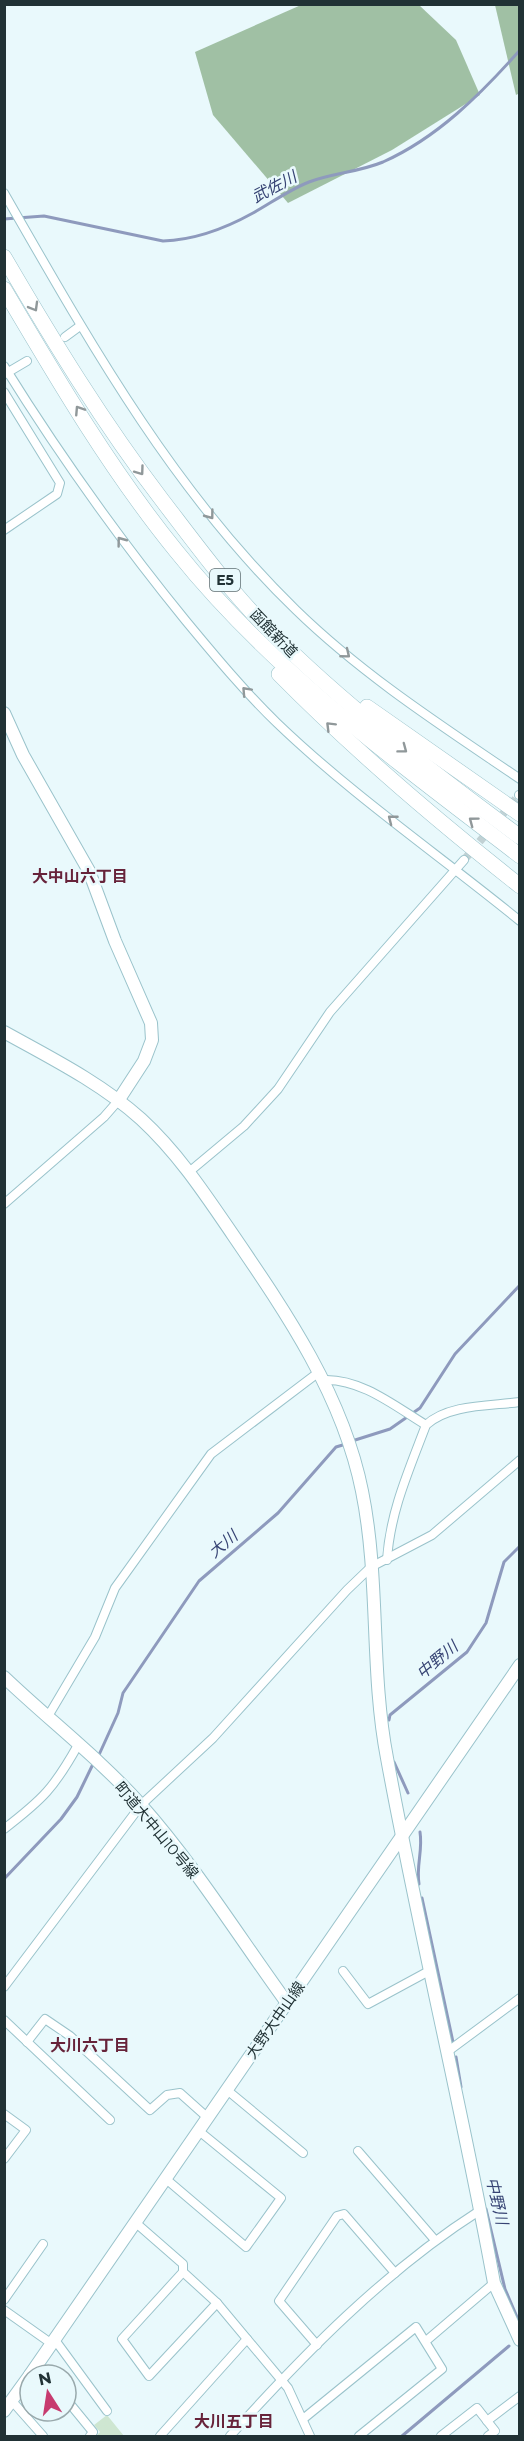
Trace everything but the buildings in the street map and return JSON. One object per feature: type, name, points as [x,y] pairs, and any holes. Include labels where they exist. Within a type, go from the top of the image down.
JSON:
[{"type":"highway","name":"函館新道","points":[[4,257],[63,357],[118,441],[180,525],[264,625],[390,739],[519,837]]},
{"type":"highway","name":"函館新道","points":[[4,289],[88,425],[177,552],[220,601],[295,676],[381,749],[519,856]]},
{"type":"highway","points":[[177,552],[260,655],[341,737],[519,886]]},
{"type":"highway","points":[[264,625],[379,716],[519,814]]},
{"type":"street","points":[[6,196],[80,326],[167,462],[219,528],[269,582],[336,646],[386,686],[519,779]]},
{"type":"street","points":[[65,337],[80,326]]},
{"type":"street","points":[[27,361],[6,371],[45,432],[120,539],[230,674],[277,723],[342,781],[519,921]]},
{"type":"street","points":[[4,392],[60,483],[57,494],[4,531]]},
{"type":"street","points":[[4,713],[23,755],[89,871],[115,941],[151,1023],[152,1040],[144,1061],[104,1118],[4,1204]]},
{"type":"street","points":[[189,1172],[244,1126],[278,1089],[330,1012],[464,860]]},
{"type":"street","points":[[4,1032],[89,1080],[118,1101],[140,1118],[189,1172],[246,1255],[321,1376],[346,1432],[362,1492],[371,1568],[381,1725],[494,2283],[519,2340]]},
{"type":"street","points":[[47,1718],[95,1637],[115,1588],[212,1454],[321,1376],[353,1384],[426,1425]]},
{"type":"street","points":[[387,1560],[391,1526],[398,1500],[426,1425],[434,1418],[447,1413],[519,1402]]},
{"type":"street","points":[[4,1987],[141,1805],[213,1738],[347,1590],[371,1568],[432,1535],[519,1460]]},
{"type":"street","name":"大野大中山線","points":[[39,2363],[519,1665]]},
{"type":"street","name":"町道大中山10号線","points":[[4,1677],[47,1718],[101,1764],[141,1805],[175,1846],[287,2003]]},
{"type":"street","points":[[4,1829],[44,1798],[82,1748]]},
{"type":"street","points":[[343,1971],[368,2004],[429,1971]]},
{"type":"street","points":[[447,2052],[519,1998]]},
{"type":"street","points":[[27,2042],[45,2019],[70,2036],[150,2110],[167,2095],[180,2093],[208,2118]]},
{"type":"street","points":[[4,2020],[110,2120]]},
{"type":"street","points":[[227,2090],[303,2153]]},
{"type":"street","points":[[4,2114],[26,2130],[4,2159]]},
{"type":"street","points":[[166,2179],[246,2247],[281,2198],[199,2131]]},
{"type":"street","points":[[358,2151],[434,2239]]},
{"type":"street","points":[[230,2436],[281,2380],[395,2273],[434,2239],[479,2211]]},
{"type":"street","points":[[317,2345],[279,2301],[336,2216],[344,2214],[395,2273]]},
{"type":"street","points":[[136,2223],[183,2264],[183,2272],[122,2339],[149,2376],[217,2303]]},
{"type":"street","points":[[4,2300],[43,2244]]},
{"type":"street","points":[[183,2272],[217,2303],[288,2388],[310,2436]]},
{"type":"street","points":[[426,2341],[494,2283]]},
{"type":"street","points":[[4,2310],[53,2342],[107,2411]]},
{"type":"street","points":[[303,2419],[416,2327],[442,2369],[359,2436]]},
{"type":"street","points":[[160,2436],[247,2339]]},
{"type":"street","name":"大野大中山線","points":[[8,2406],[18,2392]]},
{"type":"street","points":[[487,2421],[519,2396]]},
{"type":"street","points":[[8,2406],[44,2436]]},
{"type":"street","points":[[441,2436],[477,2408],[495,2431],[488,2436]]},
{"type":"street","points":[[78,2414],[93,2432],[90,2436]]},
{"type":"green space","points":[[301,5],[419,5],[456,40],[480,95],[392,150],[288,203],[213,115],[195,52]]},
{"type":"green space","points":[[495,5],[519,5],[520,93],[516,95]]},
{"type":"green space","points":[[107,2415],[124,2436],[96,2436],[100,2432],[94,2425]]},
{"type":"waterway","name":"武佐川","points":[[4,219],[44,216],[163,241],[210,232],[243,218],[309,182],[383,162],[422,141],[457,114],[520,50]]},
{"type":"waterway","name":"大川","points":[[352,1441],[390,1429],[420,1408],[455,1354],[520,1285]]},
{"type":"waterway","name":"大川","points":[[98,1757],[118,1713],[123,1693],[199,1581],[278,1513],[336,1447],[346,1444]]},
{"type":"waterway","name":"中野川","points":[[389,1720],[390,1715],[467,1652],[486,1623],[504,1562],[520,1546]]},
{"type":"waterway","name":"大川","points":[[4,1879],[61,1819],[77,1797],[94,1762]]},
{"type":"waterway","name":"中野川","points":[[394,1762],[408,1793]]},
{"type":"waterway","name":"中野川","points":[[419,1884],[420,1832]]},
{"type":"waterway","name":"中野川","points":[[422,1898],[453,2042]]},
{"type":"waterway","name":"中野川","points":[[456,2057],[461,2087]]},
{"type":"waterway","name":"中野川","points":[[486,2209],[505,2289],[520,2324]]},
{"type":"waterway","name":"中野川","points":[[402,2436],[509,2346]]},
{"type":"tunnel","points":[[464,860],[519,795]]},
{"type":"district","name":"大中山六丁目","points":[[80,876]]},
{"type":"district","name":"大川六丁目","points":[[90,2045]]},
{"type":"district","name":"大川五丁目","points":[[234,2421]]}]
